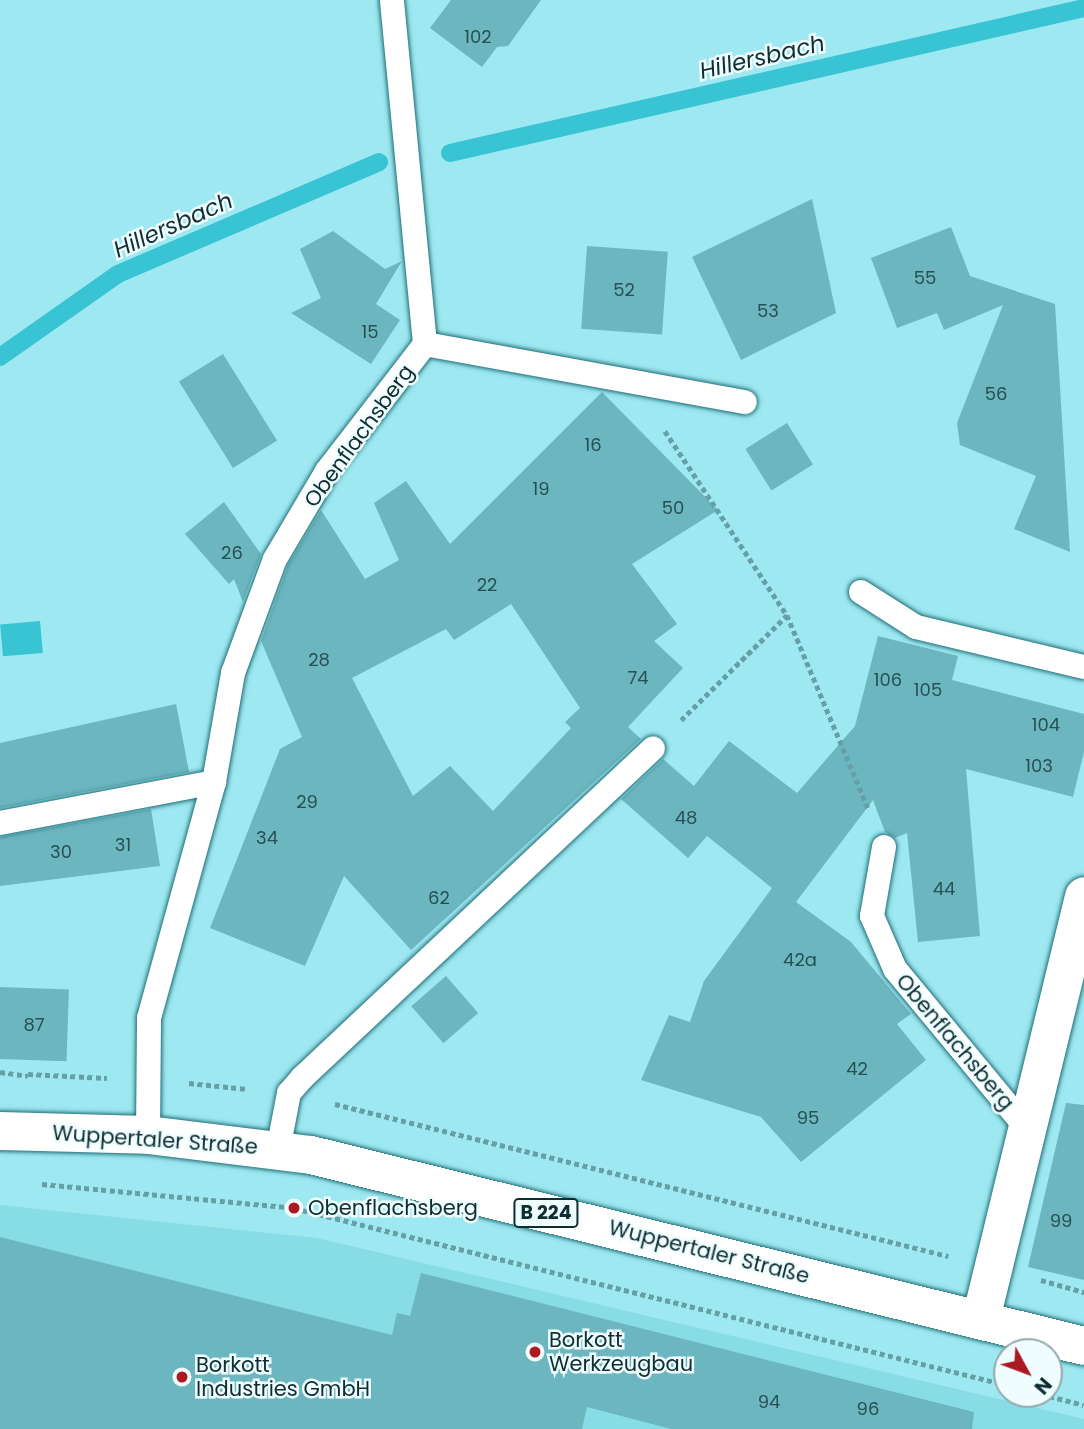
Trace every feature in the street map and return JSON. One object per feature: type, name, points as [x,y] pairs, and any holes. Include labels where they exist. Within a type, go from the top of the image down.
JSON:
[{"type":"main road","name":"Obenflachsberg","points":[[981,1319],[1025,1126],[1084,896]]},
{"type":"main road","name":"Wuppertaler Straße","points":[[0,1131],[148,1135],[278,1150],[1084,1346]]},
{"type":"lane","name":"Obenflachsberg","points":[[148,1135],[149,1018],[214,782],[233,673],[275,559],[327,471],[425,344],[392,0]]},
{"type":"lane","name":"Obenflachsberg","points":[[425,344],[745,402]]},
{"type":"lane","points":[[861,592],[916,627],[1084,667]]},
{"type":"lane","points":[[278,1150],[289,1093],[303,1077],[653,748]]},
{"type":"lane","points":[[0,823],[214,782]]},
{"type":"lane","name":"Obenflachsberg","points":[[884,847],[872,916],[895,969],[1025,1126]]},
{"type":"path","points":[[630,381],[787,615],[884,847]]},
{"type":"path","points":[[653,748],[787,615]]},
{"type":"path","points":[[34,1184],[293,1208],[993,1382]]},
{"type":"path","points":[[1063,1400],[1084,1405]]},
{"type":"shaded area","points":[[40,621],[43,653],[3,656],[0,624]]},
{"type":"shaded area","points":[[0,1205],[317,1238],[993,1398],[993,1408],[1037,1408],[1084,1419],[1084,1429],[0,1429]]},
{"type":"building","points":[[451,0],[541,0],[508,46],[497,47],[482,67],[430,28]]},
{"type":"building","points":[[812,199],[836,313],[741,360],[692,257]]},
{"type":"building","points":[[951,227],[970,276],[1055,304],[1070,552],[1014,529],[1036,476],[960,445],[957,423],[1003,305],[944,330],[937,313],[897,328],[871,258]]},
{"type":"building","points":[[333,231],[385,269],[402,261],[376,304],[400,320],[371,364],[291,313],[321,298],[300,249]]},
{"type":"building","points":[[587,246],[668,252],[662,334],[581,329]]},
{"type":"building","points":[[223,354],[277,441],[233,468],[179,382]]},
{"type":"building","points":[[602,392],[718,510],[632,564],[677,624],[654,641],[683,668],[628,727],[641,739],[411,950],[344,876],[305,966],[210,928],[280,749],[302,737],[261,641],[288,565],[321,510],[365,579],[399,560],[374,503],[406,481],[450,544]],"holes":[[[511,604],[580,708],[565,722],[571,728],[493,811],[450,766],[413,796],[352,678],[446,629],[454,640]]]},
{"type":"building","points":[[787,423],[813,465],[771,491],[745,449]]},
{"type":"building","points":[[224,502],[261,554],[243,602],[234,579],[229,584],[185,534]]},
{"type":"building","points":[[878,636],[958,656],[952,680],[1084,714],[1084,752],[1073,797],[966,769],[980,936],[918,942],[907,833],[895,838],[885,832],[873,800],[796,902],[851,942],[911,1014],[897,1024],[926,1060],[801,1162],[761,1117],[641,1080],[669,1015],[690,1022],[704,981],[772,888],[707,836],[688,858],[621,799],[663,759],[694,786],[729,741],[797,793],[855,726]]},
{"type":"building","points":[[176,704],[189,772],[0,808],[0,743]]},
{"type":"building","points":[[151,809],[160,866],[0,886],[0,837]]},
{"type":"building","points":[[446,976],[478,1013],[443,1043],[411,1006]]},
{"type":"building","points":[[0,987],[69,989],[66,1061],[0,1059]]},
{"type":"building","points":[[1066,1103],[1084,1105],[1084,1280],[1028,1267]]},
{"type":"building","points":[[0,1237],[392,1335],[397,1313],[410,1316],[421,1273],[974,1412],[972,1429],[671,1429],[587,1407],[582,1429],[0,1429]]},
{"type":"waterway","name":"Hillersbach","points":[[450,153],[1084,8]]},
{"type":"waterway","name":"Hillersbach","points":[[0,357],[118,274],[379,162]]},
{"type":"place","name":"Obenflachsberg","points":[[294,1208]]},
{"type":"place","name":"Borkott Werkzeugbau","points":[[535,1352]]},
{"type":"place","name":"Borkott Industries GmbH","points":[[182,1377]]}]
